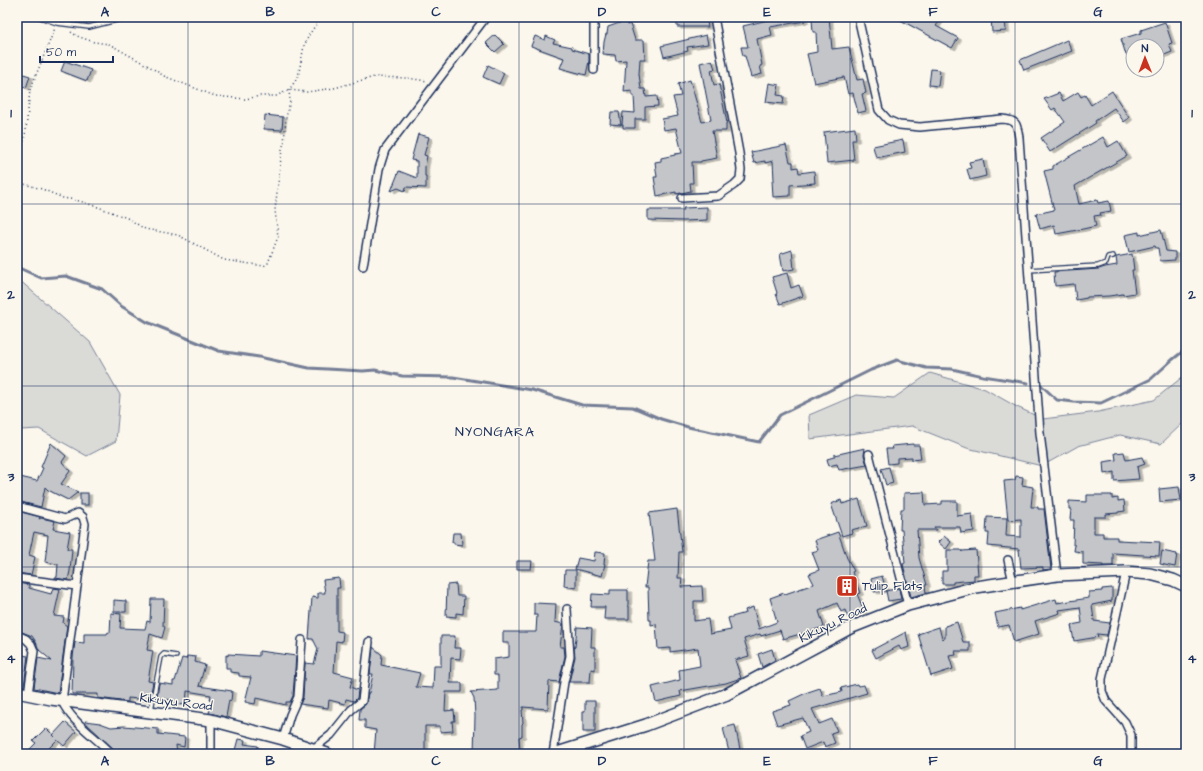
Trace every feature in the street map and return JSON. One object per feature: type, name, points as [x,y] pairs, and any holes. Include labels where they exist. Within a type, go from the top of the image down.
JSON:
[{"type":"main road","name":"Kikuyu Road","points":[[553,754],[646,725],[727,694],[850,628],[908,605],[976,587],[1057,575],[1126,572],[1150,574],[1173,580],[1186,586]]},
{"type":"main road","name":"Kikuyu Road","points":[[22,693],[62,701],[211,720],[283,739],[327,754]]},
{"type":"street","points":[[362,266],[379,169],[385,150],[486,17]]},
{"type":"street","points":[[594,17],[594,70]]},
{"type":"street","points":[[682,198],[718,196],[740,179],[741,170],[739,153],[714,17]]},
{"type":"street","points":[[858,17],[859,27],[879,110],[888,120],[899,125],[920,127],[1002,119],[1016,122],[1019,138],[1040,433],[1057,575]]},
{"type":"street","points":[[869,454],[908,605]]},
{"type":"street","points":[[17,506],[65,519],[78,513],[83,517],[85,524],[62,701],[73,718],[112,754]]},
{"type":"street","points":[[1008,560],[1013,582]]},
{"type":"street","points":[[1126,572],[1102,679],[1102,691],[1106,701],[1125,722],[1131,736],[1131,754]]},
{"type":"street","points":[[17,578],[77,586]]},
{"type":"street","points":[[553,754],[564,682],[570,656],[567,609]]},
{"type":"street","points":[[17,635],[26,639],[31,644],[34,651],[22,693]]},
{"type":"street","points":[[283,739],[290,715],[298,697],[302,640]]},
{"type":"street","points":[[313,749],[331,735],[351,710],[362,701],[369,642]]},
{"type":"street","points":[[211,720],[211,754]]},
{"type":"lane","points":[[40,17],[57,23],[89,27],[128,17]]},
{"type":"lane","points":[[1028,270],[1098,266],[1106,263],[1108,257],[1113,256]]},
{"type":"lane","points":[[150,713],[161,657],[164,654],[176,656]]},
{"type":"path","points":[[17,173],[26,130],[30,90],[57,23],[77,36],[94,42],[109,44],[164,76],[216,96],[245,98],[276,96],[289,90],[298,77],[304,46],[309,35],[322,17]]},
{"type":"path","points":[[289,90],[307,92],[334,88],[374,77],[407,78],[437,82]]},
{"type":"path","points":[[17,182],[42,189],[63,198],[76,200],[98,207],[127,218],[145,229],[178,235],[224,260],[264,266],[268,263],[278,237],[275,210],[286,118],[290,101],[289,90]]},
{"type":"shaded area","points":[[17,278],[90,342],[120,395],[116,441],[87,456],[39,429],[21,430],[17,420]]},
{"type":"shaded area","points":[[930,373],[985,389],[1017,407],[1043,419],[1098,412],[1154,400],[1186,374],[1186,420],[1161,444],[1120,435],[1078,446],[1042,466],[967,448],[912,426],[810,439],[809,415],[856,395],[894,398]]},
{"type":"building","points":[[677,17],[706,17],[708,27],[677,27]]},
{"type":"building","points":[[780,17],[804,17],[805,21],[770,27],[772,35],[757,39],[762,65],[760,66],[762,74],[751,77],[741,47],[748,47],[743,26]]},
{"type":"building","points":[[829,17],[832,49],[849,47],[857,80],[863,79],[866,93],[862,94],[866,111],[858,113],[853,93],[848,94],[844,77],[814,83],[807,54],[817,52],[816,32],[813,32],[812,19]]},
{"type":"building","points":[[895,17],[920,17],[927,21],[930,17],[942,17],[936,26],[958,38],[952,48]]},
{"type":"building","points":[[991,17],[1005,17],[1006,31],[992,32]]},
{"type":"building","points":[[625,21],[627,25],[630,24],[635,40],[644,40],[645,59],[640,59],[639,74],[641,89],[645,89],[646,97],[657,96],[658,106],[645,107],[645,119],[635,119],[635,128],[623,128],[622,125],[623,112],[635,113],[634,96],[632,96],[632,91],[624,92],[626,60],[616,61],[615,55],[603,54],[604,42],[608,27]]},
{"type":"building","points":[[1165,22],[1172,43],[1169,44],[1172,52],[1165,55],[1165,38],[1125,38],[1125,52],[1121,39],[1141,33],[1141,30]]},
{"type":"building","points":[[495,35],[504,44],[495,52],[486,43]]},
{"type":"building","points":[[706,35],[708,44],[687,47],[688,51],[664,57],[661,46]]},
{"type":"building","points":[[535,36],[545,40],[546,36],[555,40],[553,43],[572,47],[572,49],[589,54],[586,75],[560,68],[564,58],[531,46]]},
{"type":"building","points":[[1067,40],[1072,51],[1024,70],[1020,60]]},
{"type":"building","points":[[712,60],[715,69],[711,70],[714,85],[719,84],[727,123],[726,131],[712,131],[717,158],[701,162],[692,162],[693,183],[690,183],[691,191],[657,196],[654,177],[657,177],[655,162],[661,161],[661,158],[682,153],[676,128],[664,130],[662,119],[678,116],[673,97],[681,96],[678,84],[690,80],[702,122],[711,120],[700,63]]},
{"type":"building","points":[[65,61],[91,70],[87,81],[61,71]]},
{"type":"building","points":[[488,65],[504,73],[499,84],[483,77]]},
{"type":"building","points":[[931,69],[940,70],[938,86],[929,85]]},
{"type":"building","points":[[17,72],[30,76],[26,88],[17,84]]},
{"type":"building","points":[[769,83],[779,85],[777,95],[784,96],[783,104],[766,102]]},
{"type":"building","points":[[1112,91],[1129,118],[1124,122],[1114,108],[1095,121],[1096,123],[1050,152],[1041,138],[1065,122],[1055,108],[1052,110],[1044,99],[1059,93],[1063,101],[1078,92],[1081,97],[1085,95],[1091,105]]},
{"type":"building","points":[[611,112],[619,112],[621,125],[610,124]]},
{"type":"building","points":[[265,115],[283,117],[282,130],[264,129]]},
{"type":"building","points":[[855,128],[856,140],[852,140],[854,160],[827,163],[824,132]]},
{"type":"building","points":[[418,134],[429,137],[424,155],[427,156],[425,167],[426,188],[406,187],[405,191],[398,188],[391,191],[399,171],[417,178],[417,161],[411,160]]},
{"type":"building","points":[[1103,137],[1108,147],[1118,141],[1127,156],[1075,186],[1079,204],[1097,200],[1098,203],[1109,201],[1111,211],[1094,216],[1096,226],[1056,234],[1054,225],[1040,229],[1036,214],[1054,210],[1044,171],[1053,169],[1053,166]]},
{"type":"building","points":[[903,140],[905,152],[876,158],[873,146]]},
{"type":"building","points":[[786,145],[790,162],[793,162],[793,168],[798,167],[799,173],[814,171],[815,183],[790,185],[790,196],[773,197],[773,161],[754,163],[751,152]]},
{"type":"building","points":[[983,159],[986,176],[970,180],[967,169],[971,168],[969,162]]},
{"type":"building","points":[[707,207],[707,220],[648,220],[648,210],[684,210],[683,208]]},
{"type":"building","points":[[1161,230],[1166,251],[1175,252],[1175,260],[1160,261],[1158,248],[1155,246],[1129,252],[1125,235],[1139,232],[1139,235]]},
{"type":"building","points":[[792,250],[794,269],[783,271],[780,254]]},
{"type":"building","points":[[1132,254],[1134,270],[1132,270],[1135,293],[1087,297],[1076,300],[1074,284],[1055,286],[1054,272],[1099,269],[1117,265],[1116,257]]},
{"type":"building","points":[[787,273],[791,288],[799,285],[803,296],[780,304],[772,277]]},
{"type":"building","points":[[51,443],[66,456],[62,462],[70,471],[61,484],[78,492],[68,500],[45,487],[41,507],[17,501],[17,491],[20,477],[37,481]]},
{"type":"building","points":[[913,444],[919,445],[921,459],[912,460],[912,457],[897,458],[897,463],[888,464],[886,449],[893,449],[892,446]]},
{"type":"building","points":[[865,448],[864,455],[867,465],[839,470],[837,464],[829,466],[827,459],[834,457],[834,455]]},
{"type":"building","points":[[1124,452],[1126,460],[1142,457],[1145,464],[1137,467],[1139,479],[1114,481],[1114,472],[1104,474],[1103,462],[1116,460],[1115,453]]},
{"type":"building","points":[[889,467],[893,483],[886,485],[881,469]]},
{"type":"building","points":[[1016,476],[1023,477],[1022,485],[1033,487],[1031,507],[1044,509],[1051,569],[1043,570],[1043,567],[1021,568],[1019,549],[988,546],[989,533],[986,533],[987,517],[1007,518],[1006,536],[1021,537],[1021,519],[1008,520],[1004,481],[1015,480]]},
{"type":"building","points":[[1179,487],[1181,500],[1160,502],[1159,489]]},
{"type":"building","points":[[924,492],[925,505],[942,504],[942,501],[957,501],[957,516],[972,514],[974,531],[961,533],[960,527],[934,527],[936,530],[917,530],[919,558],[927,585],[925,585],[926,593],[911,597],[903,564],[905,563],[902,530],[900,530],[901,509],[904,509],[904,493]]},
{"type":"building","points":[[80,493],[88,493],[88,505],[80,505]]},
{"type":"building","points":[[1087,495],[1112,495],[1112,499],[1118,498],[1118,501],[1124,500],[1125,511],[1106,514],[1106,517],[1094,517],[1094,533],[1103,533],[1103,537],[1117,537],[1117,540],[1160,542],[1159,556],[1113,553],[1113,566],[1083,564],[1083,552],[1074,551],[1074,520],[1070,520],[1071,509],[1069,509],[1069,501],[1087,502]]},
{"type":"building","points":[[859,499],[867,526],[851,530],[852,533],[842,536],[831,504],[841,500],[842,504]]},
{"type":"building","points":[[677,509],[682,552],[679,552],[678,578],[682,578],[681,587],[702,586],[703,601],[694,601],[694,621],[708,619],[710,634],[731,630],[728,618],[746,613],[745,610],[753,607],[759,629],[777,622],[770,598],[814,584],[809,574],[819,570],[812,552],[818,550],[815,540],[838,532],[847,558],[854,571],[852,572],[860,593],[857,594],[864,611],[848,618],[845,610],[841,612],[837,603],[819,611],[824,627],[783,639],[780,630],[761,636],[760,634],[744,639],[749,656],[735,660],[741,678],[726,683],[680,691],[681,696],[656,702],[652,687],[680,680],[679,670],[700,666],[698,648],[670,652],[670,648],[658,649],[656,624],[651,625],[651,620],[649,620],[648,587],[645,587],[648,561],[655,561],[649,513]]},
{"type":"building","points":[[17,511],[40,517],[39,519],[41,518],[55,521],[53,529],[70,532],[67,549],[72,549],[68,580],[55,578],[57,577],[58,564],[45,562],[48,535],[34,532],[29,555],[35,557],[31,575],[17,573]]},
{"type":"building","points":[[453,533],[461,533],[462,545],[454,544],[454,542],[452,542]]},
{"type":"building","points":[[944,536],[951,542],[946,549],[938,542]]},
{"type":"building","points":[[947,550],[961,550],[962,552],[976,550],[978,575],[974,575],[974,580],[953,582],[953,584],[942,584],[942,571],[947,571]]},
{"type":"building","points":[[1162,551],[1177,554],[1175,567],[1160,564]]},
{"type":"building","points":[[595,552],[605,553],[605,564],[602,576],[575,569],[578,558],[594,561]]},
{"type":"building","points":[[517,561],[532,561],[531,569],[517,569]]},
{"type":"building","points":[[565,570],[576,570],[576,588],[564,586]]},
{"type":"building","points":[[882,576],[886,590],[874,592],[871,579]]},
{"type":"building","points":[[339,578],[340,588],[337,588],[337,631],[343,632],[342,642],[336,641],[334,672],[353,677],[350,687],[358,690],[357,698],[354,701],[346,699],[345,704],[329,700],[328,708],[300,704],[303,697],[305,663],[314,664],[318,649],[313,639],[309,639],[312,597],[318,598],[318,593],[325,593],[323,580]]},
{"type":"building","points":[[17,583],[29,585],[29,588],[51,594],[53,588],[60,589],[54,616],[64,617],[63,623],[67,626],[58,693],[34,688],[38,658],[52,661],[39,650],[32,636],[17,630]]},
{"type":"building","points":[[456,584],[457,596],[464,596],[463,614],[456,613],[456,617],[446,616],[447,585]]},
{"type":"building","points":[[899,588],[901,599],[888,601],[886,591]]},
{"type":"building","points":[[1112,588],[1112,601],[1092,605],[1094,621],[1110,623],[1107,635],[1097,634],[1098,637],[1074,641],[1071,625],[1082,623],[1080,607],[1059,610],[1060,613],[1035,621],[1039,634],[1014,642],[1009,625],[998,627],[995,613],[1020,608],[1020,610],[1056,599],[1057,603],[1089,598],[1089,592],[1102,591],[1102,589]]},
{"type":"building","points":[[610,590],[628,590],[629,619],[604,619],[605,607],[591,607],[592,594],[610,595]]},
{"type":"building","points":[[151,599],[164,599],[163,626],[165,627],[162,638],[150,634],[147,650],[153,651],[148,681],[153,682],[149,700],[128,698],[128,702],[98,698],[98,694],[72,694],[75,642],[84,643],[84,634],[110,633],[111,613],[121,614],[120,628],[145,629],[147,621],[150,622]]},
{"type":"building","points":[[114,600],[126,601],[126,612],[114,612]]},
{"type":"building","points":[[534,603],[556,604],[555,622],[563,624],[560,647],[564,647],[565,656],[559,682],[549,681],[548,709],[523,707],[522,736],[519,737],[520,750],[474,754],[475,716],[474,698],[471,692],[498,690],[498,675],[494,675],[494,659],[509,657],[509,643],[503,643],[503,632],[536,632],[537,615],[534,615]]},
{"type":"building","points":[[957,622],[963,642],[970,642],[970,651],[955,651],[956,655],[949,656],[953,669],[931,676],[918,634],[939,627],[942,639],[945,638],[945,626]]},
{"type":"building","points":[[577,627],[592,628],[591,647],[595,647],[595,670],[591,669],[590,682],[569,682],[575,657],[574,647]]},
{"type":"building","points":[[906,632],[909,647],[901,650],[899,646],[876,658],[872,650]]},
{"type":"building","points":[[441,636],[455,636],[454,648],[461,648],[460,659],[451,658],[450,683],[462,683],[462,692],[446,692],[445,711],[454,710],[455,721],[452,721],[453,731],[440,732],[440,726],[425,726],[425,754],[374,754],[376,730],[365,728],[365,720],[359,720],[360,709],[366,704],[373,674],[370,674],[373,647],[382,655],[381,665],[420,673],[416,687],[433,688],[434,666],[441,666]]},
{"type":"building","points":[[772,649],[775,660],[762,667],[758,654]]},
{"type":"building","points":[[259,651],[296,656],[293,696],[290,702],[286,702],[286,705],[256,698],[255,704],[245,702],[251,677],[239,676],[239,673],[230,672],[230,668],[226,668],[226,655],[259,656]]},
{"type":"building","points":[[22,655],[28,656],[24,686],[17,685],[17,668],[19,658],[21,658]]},
{"type":"building","points":[[187,656],[196,657],[195,662],[205,665],[199,686],[232,691],[231,701],[229,700],[226,717],[209,713],[212,701],[210,700],[211,695],[187,691],[186,705],[171,703],[171,700],[157,698],[159,683],[173,685],[173,681],[175,681],[182,658],[186,659]]},
{"type":"building","points":[[857,684],[858,686],[864,685],[867,693],[812,709],[819,724],[832,719],[837,731],[831,733],[835,743],[825,747],[823,742],[805,749],[800,736],[809,732],[803,718],[777,725],[772,711],[791,705],[789,701],[820,688],[823,696],[842,692],[841,688]]},
{"type":"building","points":[[585,701],[595,701],[595,732],[583,732],[583,711],[585,711]]},
{"type":"building","points":[[85,721],[100,723],[111,727],[124,726],[158,729],[158,734],[185,737],[184,747],[176,745],[177,754],[135,754],[120,752],[120,749],[115,750]]},
{"type":"building","points":[[65,722],[76,732],[64,746],[57,740],[43,754],[25,754],[36,743],[33,741],[46,728],[53,735]]},
{"type":"building","points":[[735,725],[740,749],[729,752],[723,728]]},
{"type":"building","points":[[238,739],[245,740],[244,744],[258,746],[257,754],[234,754]]},
{"type":"waterway","points":[[17,267],[41,278],[66,276],[102,289],[121,306],[147,322],[219,351],[259,357],[309,368],[363,371],[375,370],[402,376],[453,377],[532,390],[582,405],[633,407],[661,419],[688,427],[759,442],[780,415],[871,370],[897,360],[926,368],[952,369],[983,376],[1028,383]]},
{"type":"waterway","points":[[1040,384],[1057,400],[1101,403],[1151,379],[1186,349]]},
{"type":"place","name":"Tulip Flats","points":[[847,586]]},
{"type":"district","name":"NYONGARA","points":[[495,432]]}]
